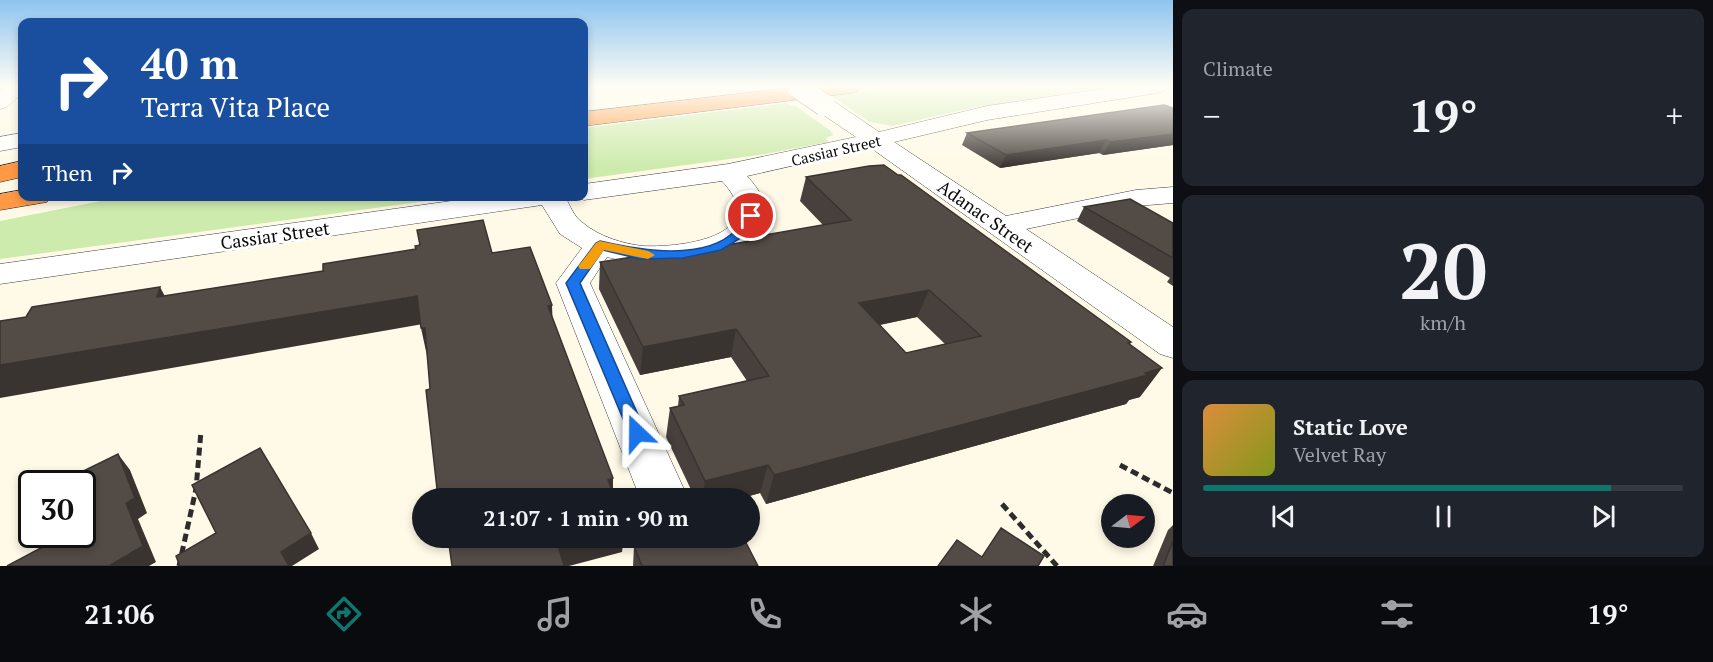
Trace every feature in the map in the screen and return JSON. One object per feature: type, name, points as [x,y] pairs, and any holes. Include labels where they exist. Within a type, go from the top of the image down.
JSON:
[{"type":"highway","points":[[588,119],[631,113]]},
{"type":"highway","points":[[0,174],[18,170]]},
{"type":"highway","points":[[0,195],[18,191]]},
{"type":"highway","points":[[0,202],[18,199]]},
{"type":"street","name":"Adanac Street","points":[[837,113],[1173,345]]},
{"type":"street","name":"Cassiar Street","points":[[588,191],[728,172],[788,161],[985,113]]},
{"type":"street","points":[[0,144],[18,141]]},
{"type":"street","points":[[553,201],[571,229],[600,245],[640,255],[683,255],[716,247],[740,233],[751,216],[750,199],[728,172]]},
{"type":"street","points":[[1000,226],[1136,198],[1170,197]]},
{"type":"street","name":"Cassiar Street","points":[[0,274],[516,201]]},
{"type":"street","points":[[600,245],[573,283],[660,488]]},
{"type":"path","points":[[179,566],[196,489],[201,431]]},
{"type":"path","points":[[1120,465],[1173,493]]},
{"type":"path","points":[[1002,504],[1057,566]]},
{"type":"green space","points":[[702,113],[806,113],[831,131],[833,135],[826,138],[828,142],[765,154],[588,178],[588,128]]},
{"type":"green space","points":[[857,113],[947,113],[893,126],[870,122]]},
{"type":"green space","points":[[101,201],[427,201],[0,259],[0,221]]},
{"type":"building","points":[[1105,113],[1173,113],[1173,134],[1110,142],[1106,140],[1006,155],[967,133]]},
{"type":"building","points":[[884,165],[901,175],[1131,342],[1128,343],[1162,368],[1145,373],[1148,375],[774,475],[768,465],[705,481],[670,408],[684,405],[679,396],[769,376],[736,329],[643,347],[600,262],[652,254],[655,257],[756,240],[753,237],[851,220],[806,177]],"holes":[[[929,290],[981,336],[906,353],[859,303]]]},
{"type":"building","points":[[1130,199],[1173,223],[1173,258],[1084,207]]},
{"type":"building","points":[[483,220],[492,253],[530,247],[552,305],[548,306],[613,478],[608,480],[611,488],[437,488],[426,390],[430,389],[425,328],[421,328],[417,296],[0,365],[0,321],[26,317],[32,307],[160,287],[157,297],[323,271],[323,264],[416,249],[415,246],[420,245],[417,230]]},
{"type":"building","points":[[260,448],[311,533],[281,552],[289,566],[180,566],[176,556],[216,533],[192,485]]},
{"type":"building","points":[[118,454],[135,498],[126,503],[143,546],[109,566],[7,566],[41,548],[96,548],[96,470],[85,470]]},
{"type":"building","points":[[1001,528],[1044,556],[1038,566],[938,566],[957,540],[982,557]]},
{"type":"building","points":[[1173,541],[1173,566],[1163,566]]},
{"type":"building","points":[[450,548],[559,548],[564,566],[452,566]]},
{"type":"building","points":[[635,548],[749,548],[758,566],[642,566]]},
{"type":"slow traffic","points":[[585,266],[600,245],[648,255]]},
{"type":"route","points":[[637,433],[573,283],[600,245],[640,255],[683,255],[716,247],[740,233],[751,216]]}]
